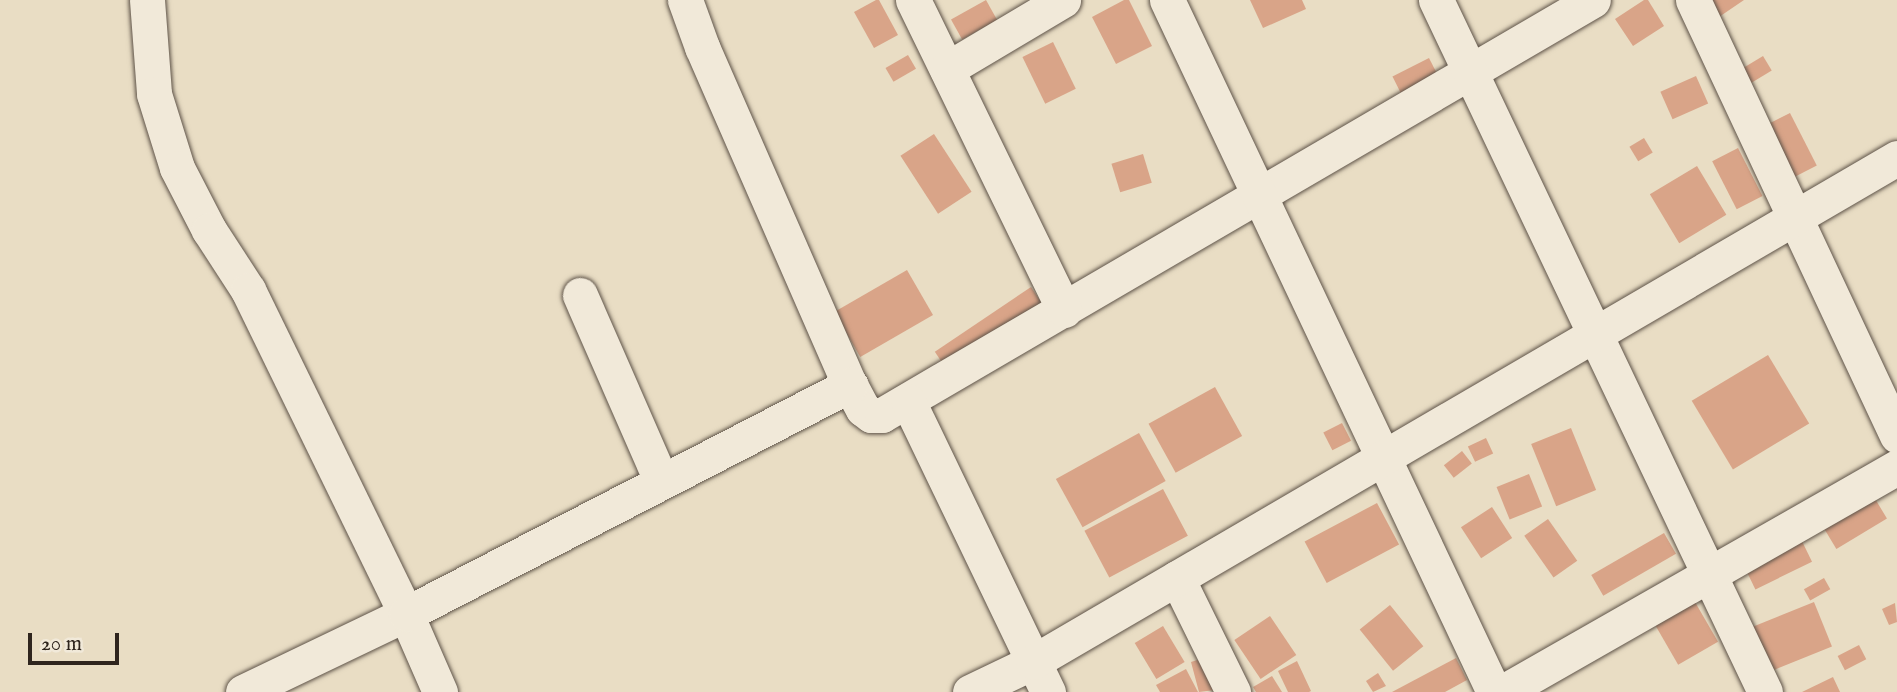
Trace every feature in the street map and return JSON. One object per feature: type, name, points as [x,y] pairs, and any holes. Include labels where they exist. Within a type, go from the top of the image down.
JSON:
[{"type":"street","points":[[147,0],[153,94],[177,168],[209,230],[248,290],[406,614],[440,692]]},
{"type":"street","points":[[685,0],[702,47],[850,385],[863,409],[871,415],[882,415],[908,401],[1593,0]]},
{"type":"street","points":[[913,0],[1064,310]]},
{"type":"street","points":[[947,69],[1063,0]]},
{"type":"street","points":[[1167,0],[1494,692]]},
{"type":"street","points":[[1436,0],[1765,692]]},
{"type":"street","points":[[1693,0],[1897,436]]},
{"type":"street","points":[[970,692],[1041,677],[1177,578],[1897,158]]},
{"type":"street","points":[[580,295],[661,480]]},
{"type":"street","points":[[243,692],[406,614],[661,480],[850,385]]},
{"type":"street","points":[[908,401],[1041,677]]},
{"type":"street","points":[[1503,692],[1897,467]]},
{"type":"street","points":[[1177,578],[1234,692]]},
{"type":"building","points":[[879,0],[898,35],[874,48],[854,12]]},
{"type":"building","points":[[986,0],[997,20],[962,40],[951,19]]},
{"type":"building","points":[[1129,0],[1152,46],[1116,64],[1092,17]]},
{"type":"building","points":[[1250,0],[1302,0],[1306,9],[1263,28]]},
{"type":"building","points":[[1648,0],[1664,26],[1633,46],[1615,19]]},
{"type":"building","points":[[1708,0],[1744,0],[1719,17]]},
{"type":"building","points":[[1053,42],[1076,89],[1045,104],[1022,57]]},
{"type":"building","points":[[908,55],[916,69],[893,82],[885,68]]},
{"type":"building","points":[[1763,56],[1772,71],[1749,84],[1741,69]]},
{"type":"building","points":[[1429,58],[1437,74],[1401,93],[1392,77]]},
{"type":"building","points":[[1696,76],[1708,103],[1673,119],[1660,92]]},
{"type":"building","points":[[1790,113],[1817,166],[1790,179],[1763,127]]},
{"type":"building","points":[[934,134],[972,192],[938,214],[900,156]]},
{"type":"building","points":[[1644,138],[1653,153],[1638,161],[1629,147]]},
{"type":"building","points":[[1738,148],[1763,196],[1737,209],[1712,161]]},
{"type":"building","points":[[1143,154],[1152,183],[1120,192],[1111,164]]},
{"type":"building","points":[[1697,166],[1726,215],[1679,243],[1650,194]]},
{"type":"building","points":[[907,270],[933,315],[860,357],[834,312]]},
{"type":"building","points":[[1031,287],[1046,309],[950,374],[935,352]]},
{"type":"building","points":[[1768,355],[1809,424],[1733,469],[1692,401]]},
{"type":"building","points":[[1215,387],[1242,436],[1176,473],[1149,424]]},
{"type":"building","points":[[1342,423],[1351,441],[1332,450],[1323,433]]},
{"type":"building","points":[[1571,428],[1596,490],[1556,506],[1531,444]]},
{"type":"building","points":[[1139,433],[1166,481],[1083,527],[1056,479]]},
{"type":"building","points":[[1486,438],[1493,453],[1475,462],[1468,446]]},
{"type":"building","points":[[1462,451],[1472,464],[1454,478],[1444,465]]},
{"type":"building","points":[[1529,474],[1542,506],[1510,520],[1497,487]]},
{"type":"building","points":[[1163,489],[1188,536],[1109,578],[1084,531]]},
{"type":"building","points":[[1871,492],[1887,519],[1836,549],[1820,522]]},
{"type":"building","points":[[1377,503],[1399,544],[1327,583],[1305,541]]},
{"type":"building","points":[[1492,507],[1512,538],[1481,558],[1461,527]]},
{"type":"building","points":[[1548,519],[1577,561],[1553,577],[1524,536]]},
{"type":"building","points":[[1664,533],[1676,554],[1603,596],[1591,575]]},
{"type":"building","points":[[1798,533],[1812,562],[1755,589],[1741,561]]},
{"type":"building","points":[[1824,578],[1830,589],[1810,601],[1804,589]]},
{"type":"building","points":[[1695,602],[1718,642],[1678,665],[1655,625]]},
{"type":"building","points":[[1814,602],[1832,647],[1767,673],[1749,628]]},
{"type":"building","points":[[1895,603],[1897,622],[1889,625],[1882,609]]},
{"type":"building","points":[[1390,605],[1423,646],[1393,671],[1360,630]]},
{"type":"building","points":[[1270,616],[1296,655],[1261,679],[1234,640]]},
{"type":"building","points":[[1163,626],[1185,662],[1156,679],[1135,643]]},
{"type":"building","points":[[1859,645],[1866,659],[1845,670],[1838,656]]},
{"type":"building","points":[[1213,655],[1223,689],[1199,692],[1191,662]]},
{"type":"building","points":[[1456,658],[1467,680],[1445,692],[1392,692]]},
{"type":"building","points":[[1297,661],[1311,691],[1309,692],[1288,692],[1278,671]]},
{"type":"building","points":[[1186,669],[1198,692],[1160,692],[1156,685]]},
{"type":"building","points":[[1378,673],[1386,686],[1373,692],[1366,681]]},
{"type":"building","points":[[1272,676],[1282,692],[1256,692],[1253,687]]},
{"type":"building","points":[[1833,677],[1840,692],[1802,692]]}]
